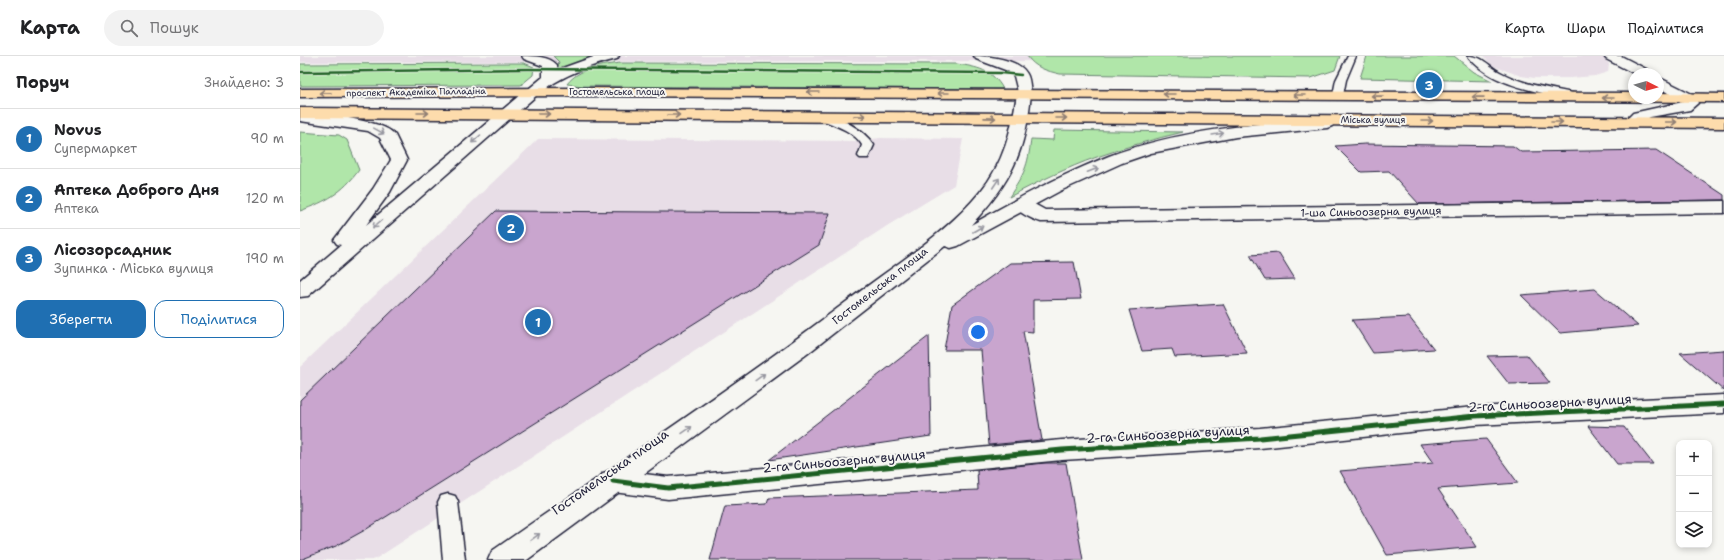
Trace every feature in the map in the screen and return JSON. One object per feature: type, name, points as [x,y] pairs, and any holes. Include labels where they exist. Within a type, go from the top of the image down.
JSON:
[{"type":"highway","name":"Гостомельська площа","points":[[532,92],[1024,93]]},
{"type":"highway","name":"проспект Академіка Палладіна","points":[[300,93],[532,92]]},
{"type":"highway","points":[[1024,93],[1724,98]]},
{"type":"highway","points":[[505,114],[1022,118]]},
{"type":"highway","name":"проспект Академіка Палладіна","points":[[300,115],[505,114]]},
{"type":"highway","name":"Міська вулиця","points":[[1022,118],[1724,123]]},
{"type":"main road","points":[[529,56],[546,61],[550,65],[550,77]]},
{"type":"main road","points":[[305,287],[550,77],[583,63],[612,56]]},
{"type":"main road","points":[[981,56],[1013,68]]},
{"type":"main road","points":[[1006,56],[1013,68],[1021,76],[1024,93]]},
{"type":"main road","points":[[1611,56],[1634,68]]},
{"type":"main road","points":[[1632,122],[1638,116],[1685,107],[1691,103],[1689,98],[1664,84]]},
{"type":"main road","name":"Гостомельська площа","points":[[503,560],[799,349],[960,225],[983,202],[1007,168],[1018,136],[1022,118],[1024,93]]},
{"type":"main road","points":[[300,115],[372,127],[387,135],[399,160],[391,178],[379,196],[305,287]]},
{"type":"main road","points":[[917,257],[961,238],[1021,204],[1090,171],[1167,145],[1216,134],[1258,128],[1360,120]]},
{"type":"main road","name":"1-ша Синьоозерна вулиця","points":[[1021,204],[1042,216],[1724,207]]},
{"type":"main road","name":"2-га Синьоозерна вулиця","points":[[613,481],[668,488],[1062,450],[1260,438],[1475,416],[1724,404]]},
{"type":"lane","points":[[1338,95],[1341,80],[1352,56]]},
{"type":"lane","points":[[1472,56],[1500,77],[1519,84],[1584,98]]},
{"type":"lane","points":[[821,116],[845,126],[866,140],[868,145],[864,156]]},
{"type":"lane","points":[[448,502],[454,560]]},
{"type":"shaded area","points":[[300,56],[1029,56],[1033,61],[300,62]]},
{"type":"shaded area","points":[[1483,56],[1602,56],[1609,64],[1608,72],[1595,76],[1535,78],[1521,76],[1493,66]]},
{"type":"shaded area","points":[[880,138],[963,139],[954,185],[890,224],[377,558],[373,560],[300,560],[300,367],[538,139],[857,141]]},
{"type":"green space","points":[[553,56],[595,56],[555,72],[559,62]]},
{"type":"green space","points":[[1027,56],[1340,56],[1335,70],[1311,78],[1060,74],[1038,66]]},
{"type":"green space","points":[[1367,56],[1454,56],[1474,72],[1492,81],[1360,78]]},
{"type":"green space","points":[[524,63],[534,67],[533,75],[521,85],[300,86],[300,64]]},
{"type":"green space","points":[[621,63],[957,64],[984,70],[999,83],[1003,89],[583,86],[567,84],[578,74],[591,68]]},
{"type":"green space","points":[[1054,130],[1183,132],[1150,140],[1086,161],[1009,197],[1027,164],[1031,139],[1053,140]]},
{"type":"green space","points":[[300,132],[339,135],[347,140],[359,170],[346,185],[326,200],[300,211]]},
{"type":"building","points":[[1365,144],[1513,146],[1521,152],[1656,150],[1724,195],[1724,200],[1419,204],[1389,171],[1361,172],[1335,146]]},
{"type":"building","points":[[496,211],[830,213],[819,245],[365,530],[336,546],[300,560],[300,400]]},
{"type":"building","points":[[1279,253],[1295,279],[1265,280],[1250,255]]},
{"type":"building","points":[[1074,262],[1081,299],[1033,300],[1033,332],[1023,331],[1042,440],[989,445],[981,350],[944,350],[952,305],[1010,263]]},
{"type":"building","points":[[1595,289],[1638,326],[1560,333],[1521,295]]},
{"type":"building","points":[[1223,304],[1247,353],[1175,357],[1172,349],[1142,351],[1129,310]]},
{"type":"building","points":[[1409,317],[1434,349],[1373,353],[1352,320]]},
{"type":"building","points":[[929,336],[931,436],[769,460]]},
{"type":"building","points":[[1724,350],[1724,391],[1680,353]]},
{"type":"building","points":[[1527,355],[1550,383],[1509,384],[1487,356]]},
{"type":"building","points":[[1588,426],[1624,427],[1653,464],[1617,464]]},
{"type":"building","points":[[1486,439],[1518,483],[1438,489],[1477,547],[1387,555],[1340,471],[1433,463],[1420,444]]},
{"type":"building","points":[[1045,463],[1066,463],[1083,560],[710,560],[725,506],[767,504],[769,498],[978,490],[977,470]]},
{"type":"cycle path","points":[[300,72],[529,69],[1001,73],[1021,75]]},
{"type":"cycle path","points":[[613,481],[668,488],[1062,450],[1260,438],[1475,416],[1724,404]]},
{"type":"place","name":"Лісозорсадник","points":[[1429,85]]},
{"type":"place","name":"Аптека Доброго Дня","points":[[511,228]]},
{"type":"place","name":"Novus","points":[[538,322]]}]
